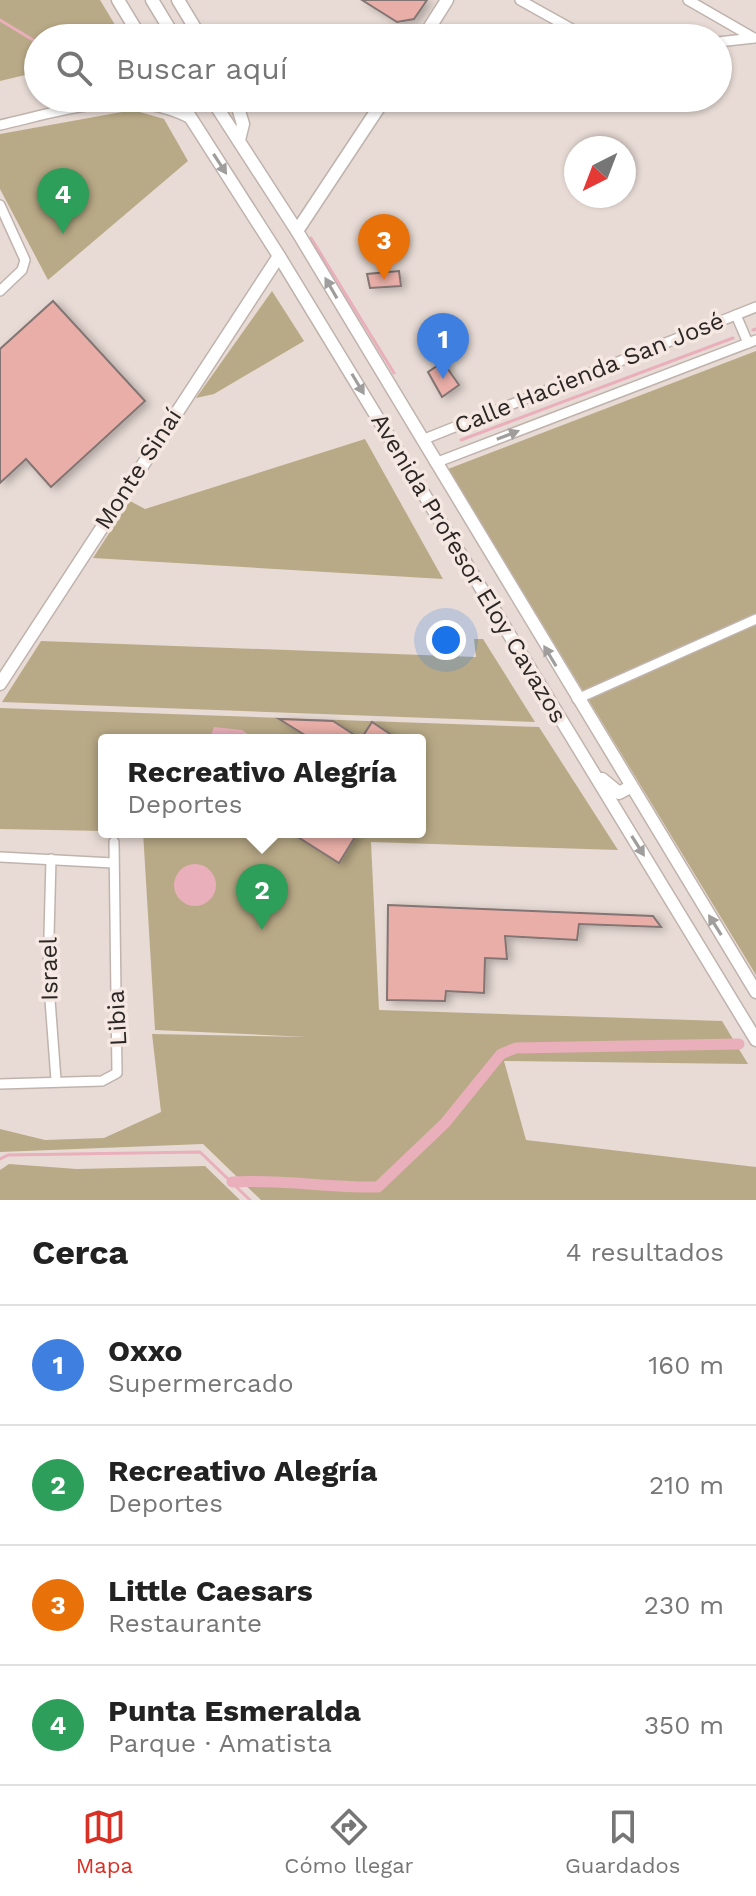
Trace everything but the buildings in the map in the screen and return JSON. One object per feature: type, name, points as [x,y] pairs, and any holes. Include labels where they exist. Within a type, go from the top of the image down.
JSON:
[{"type":"main road","points":[[118,0],[133,24]]},
{"type":"main road","points":[[152,0],[167,24]]},
{"type":"main road","points":[[178,0],[193,24]]},
{"type":"main road","points":[[432,24],[447,0]]},
{"type":"main road","name":"Avenida Profesor Eloy Cavazos","points":[[187,112],[279,256],[756,1040]]},
{"type":"main road","name":"Avenida Profesor Eloy Cavazos","points":[[220,112],[297,231],[659,836],[756,992]]},
{"type":"main road","points":[[239,112],[243,124],[239,140]]},
{"type":"main road","points":[[297,231],[376,112]]},
{"type":"main road","name":"Monte Sinaí","points":[[0,684],[279,256]]},
{"type":"main road","points":[[591,769],[616,792],[625,792],[630,787]]},
{"type":"main road","points":[[620,818],[625,810],[633,809],[659,836]]},
{"type":"street","points":[[520,0],[563,24]]},
{"type":"street","points":[[688,0],[730,24]]},
{"type":"street","points":[[732,25],[755,38]]},
{"type":"street","points":[[732,40],[755,38]]},
{"type":"street","points":[[0,125],[57,112]]},
{"type":"street","points":[[178,112],[191,119]]},
{"type":"street","points":[[0,205],[25,260],[22,270],[0,291]]},
{"type":"street","name":"Calle Hacienda San José","points":[[422,440],[756,307]]},
{"type":"street","points":[[736,315],[752,341]]},
{"type":"street","name":"Calle Hacienda San José","points":[[435,463],[752,341]]},
{"type":"street","points":[[577,699],[756,619]]},
{"type":"street","name":"Libia","points":[[0,1084],[107,1080],[118,1070],[114,842]]},
{"type":"street","points":[[0,857],[113,863]]},
{"type":"street","name":"Israel","points":[[51,859],[48,973],[56,1080]]},
{"type":"shaded area","points":[[0,0],[100,0],[115,24],[24,24],[24,75],[0,81]]},
{"type":"shaded area","points":[[122,112],[140,112],[164,119],[188,161],[48,280],[0,189],[0,134]]},
{"type":"shaded area","points":[[272,291],[304,341],[214,394],[196,398]]},
{"type":"shaded area","points":[[756,351],[756,975],[448,469]]},
{"type":"shaded area","points":[[365,439],[443,579],[93,558],[130,501],[145,509]]},
{"type":"shaded area","points":[[474,639],[483,639],[535,722],[2,702],[41,641],[476,657]]},
{"type":"shaded area","points":[[0,708],[539,727],[618,850],[371,842],[379,1010],[722,1021],[748,1064],[504,1061],[526,1140],[756,1167],[756,1200],[261,1200],[203,1144],[0,1152],[0,1129],[45,1140],[104,1138],[161,1112],[152,1034],[308,1037],[155,1030],[143,838],[426,838],[426,734],[98,734],[98,831],[0,829]]},
{"type":"shaded area","points":[[214,727],[242,730],[248,734],[211,734]]},
{"type":"shaded area","points":[[195,864],[210,870],[216,885],[210,900],[195,906],[180,900],[174,885],[180,870]]},
{"type":"shaded area","points":[[9,1164],[77,1169],[205,1166],[240,1200],[0,1200],[0,1170]]},
{"type":"waterway","points":[[0,20],[24,35]]},
{"type":"waterway","points":[[311,238],[394,373]]},
{"type":"waterway","points":[[461,440],[733,338]]},
{"type":"waterway","points":[[232,1182],[378,1187],[445,1123],[501,1054],[516,1048],[739,1044]]},
{"type":"waterway","points":[[0,1159],[8,1155],[200,1152],[250,1200]]},
{"type":"place","name":"Punta Esmeralda","points":[[63,234]]},
{"type":"place","name":"Little Caesars","points":[[384,280]]},
{"type":"place","name":"Oxxo","points":[[443,379]]},
{"type":"place","name":"Recreativo Alegría","points":[[262,930]]}]
